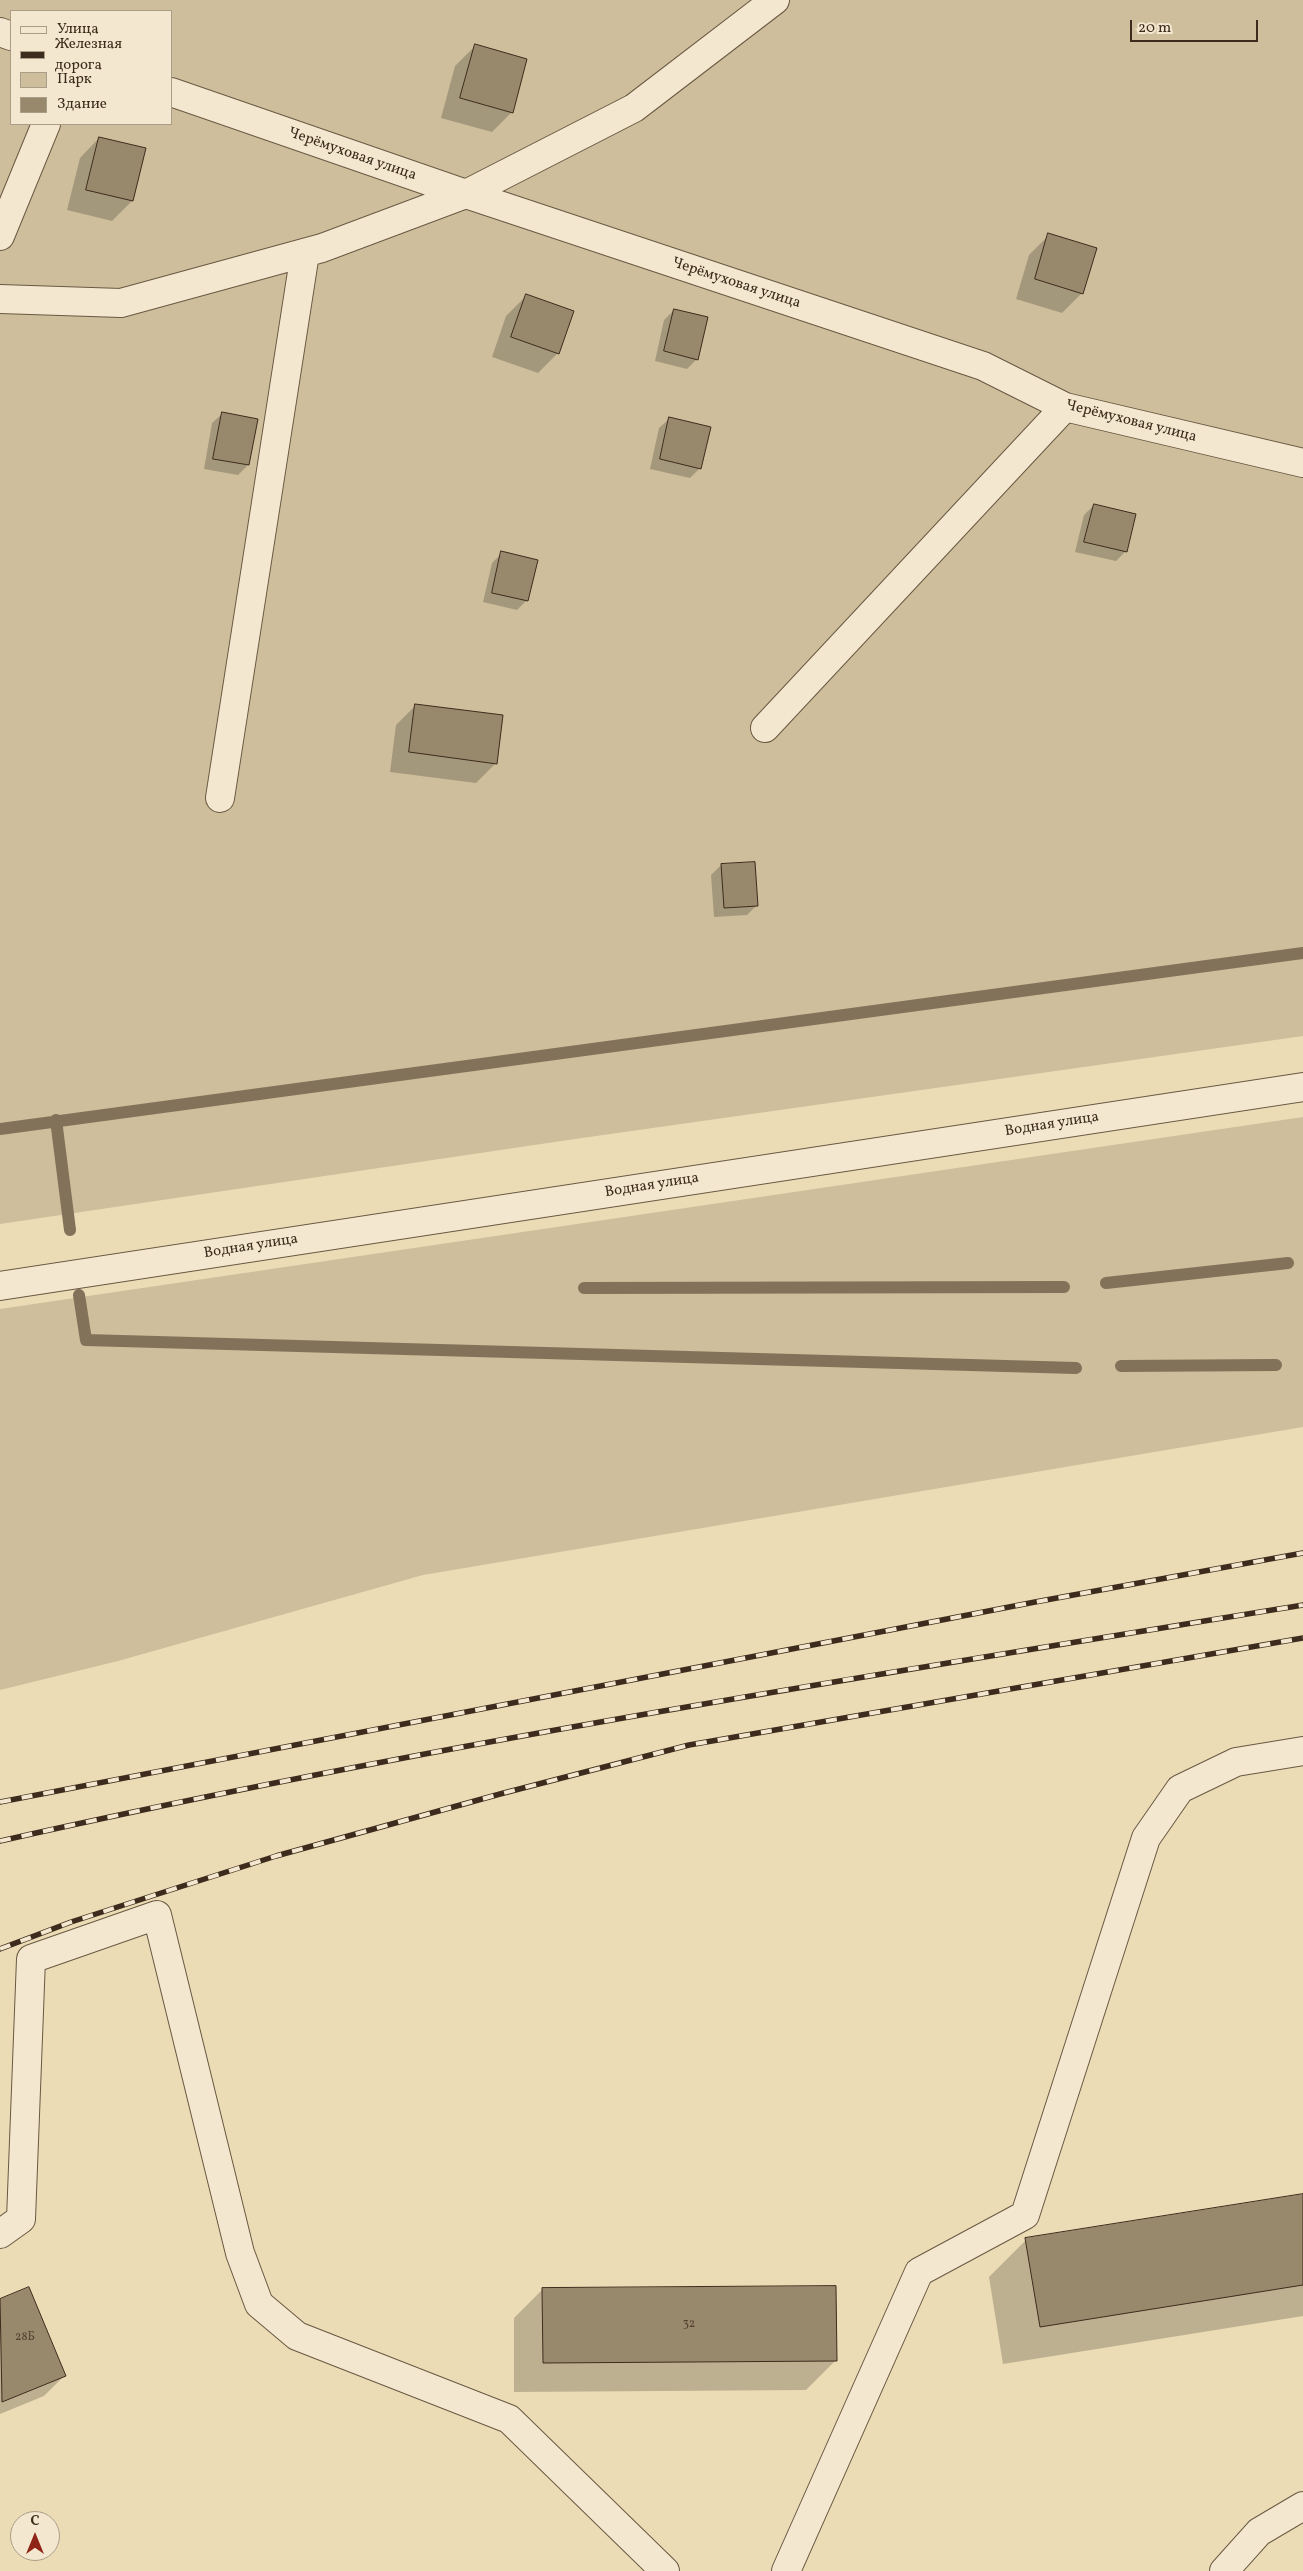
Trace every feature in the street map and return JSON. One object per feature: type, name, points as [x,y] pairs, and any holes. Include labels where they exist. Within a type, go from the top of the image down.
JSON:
[{"type":"street","points":[[0,299],[121,303],[304,253],[466,194],[634,108],[764,3]]},
{"type":"street","name":"Черёмуховая улица","points":[[172,92],[466,194],[983,366],[1065,407],[1303,463]]},
{"type":"street","points":[[0,236],[46,125]]},
{"type":"street","points":[[220,798],[304,253]]},
{"type":"street","points":[[765,728],[1065,407]]},
{"type":"street","name":"Водная улица","points":[[0,1286],[1303,1087]]},
{"type":"street","points":[[786,2571],[918,2272],[1025,2215],[1146,1838],[1180,1789],[1236,1762],[1303,1751]]},
{"type":"street","points":[[0,2234],[21,2218],[31,1959],[157,1915],[240,2253],[259,2304],[297,2336],[509,2419],[665,2571]]},
{"type":"street","points":[[1224,2571],[1259,2532],[1303,2506]]},
{"type":"green space","points":[[0,0],[1303,0],[1303,1036],[575,1139],[0,1224]]},
{"type":"green space","points":[[1303,1117],[1303,1427],[423,1575],[118,1661],[0,1690],[0,1309]]},
{"type":"building","points":[[475,44],[527,59],[513,113],[460,98]]},
{"type":"building","points":[[99,137],[146,148],[133,201],[86,190]]},
{"type":"building","points":[[1048,233],[1097,248],[1083,294],[1035,279]]},
{"type":"building","points":[[526,294],[574,311],[559,354],[511,337]]},
{"type":"building","points":[[674,309],[708,317],[698,360],[664,351]]},
{"type":"building","points":[[222,412],[258,419],[249,465],[213,459]]},
{"type":"building","points":[[669,417],[711,427],[701,469],[660,459]]},
{"type":"building","points":[[1094,504],[1136,514],[1127,552],[1084,542]]},
{"type":"building","points":[[501,551],[538,560],[528,601],[492,593]]},
{"type":"building","points":[[415,704],[503,715],[497,764],[409,752]]},
{"type":"building","points":[[755,862],[758,906],[724,908],[721,864]]},
{"type":"building","points":[[1303,2194],[1303,2285],[1040,2327],[1025,2238]]},
{"type":"building","points":[[836,2286],[837,2361],[543,2363],[542,2288]]},
{"type":"building","points":[[29,2287],[66,2376],[2,2402],[0,2299]]},
{"type":"waterway","points":[[0,1129],[1303,953]]},
{"type":"waterway","points":[[56,1120],[70,1230]]},
{"type":"waterway","points":[[1106,1283],[1288,1263]]},
{"type":"waterway","points":[[584,1288],[1064,1287]]},
{"type":"waterway","points":[[79,1295],[86,1340],[1076,1368]]},
{"type":"waterway","points":[[1121,1366],[1276,1365]]},
{"type":"railway","points":[[0,1802],[1035,1602],[1303,1553]]},
{"type":"railway","points":[[0,1841],[324,1773],[487,1742],[813,1685],[1303,1605]]},
{"type":"railway","points":[[0,1949],[71,1922],[276,1856],[500,1794],[689,1745],[1303,1638]]}]
